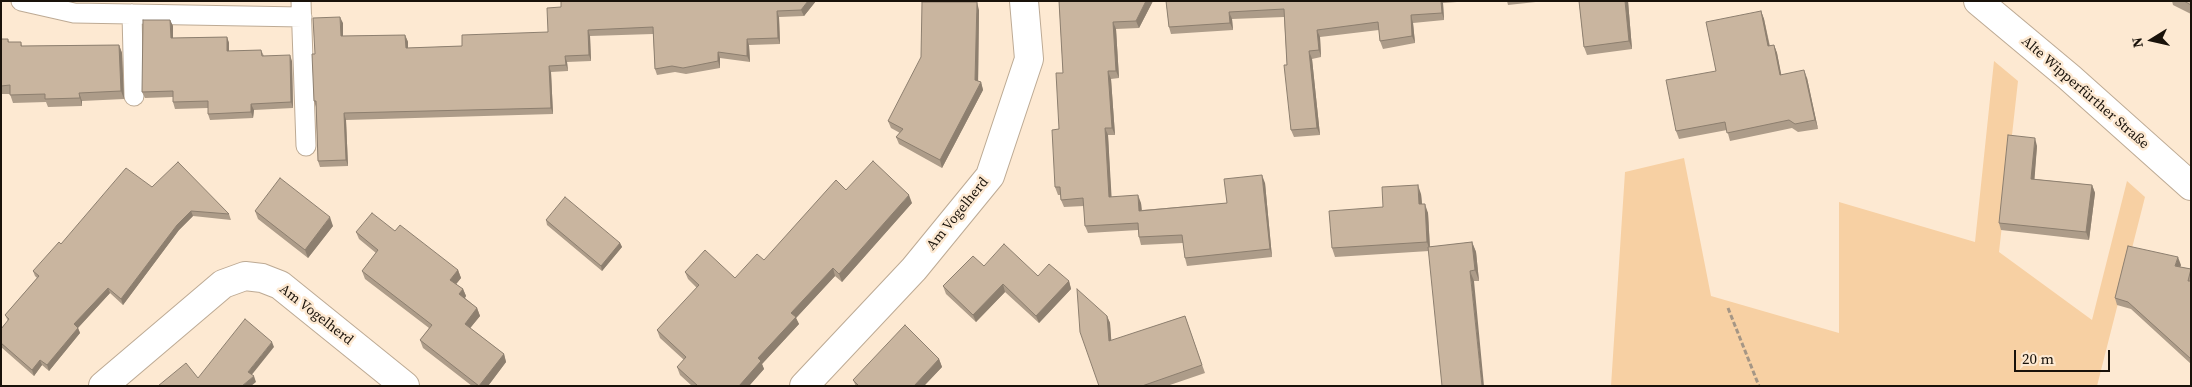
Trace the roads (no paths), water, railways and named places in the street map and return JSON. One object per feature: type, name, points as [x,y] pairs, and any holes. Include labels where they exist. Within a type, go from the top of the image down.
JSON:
[{"type":"street","name":"Am Vogelherd","points":[[804,386],[914,268],[990,176],[1029,59],[1024,1]]},
{"type":"street","name":"Alte Wipperfürther Straße","points":[[1978,1],[2068,77],[2191,186]]},
{"type":"street","name":"Am Vogelherd","points":[[104,386],[222,284],[246,276],[262,278],[280,285],[405,386]]},
{"type":"lane","points":[[21,1],[74,13],[132,14],[301,9],[306,146]]},
{"type":"lane","points":[[132,14],[134,96]]}]
